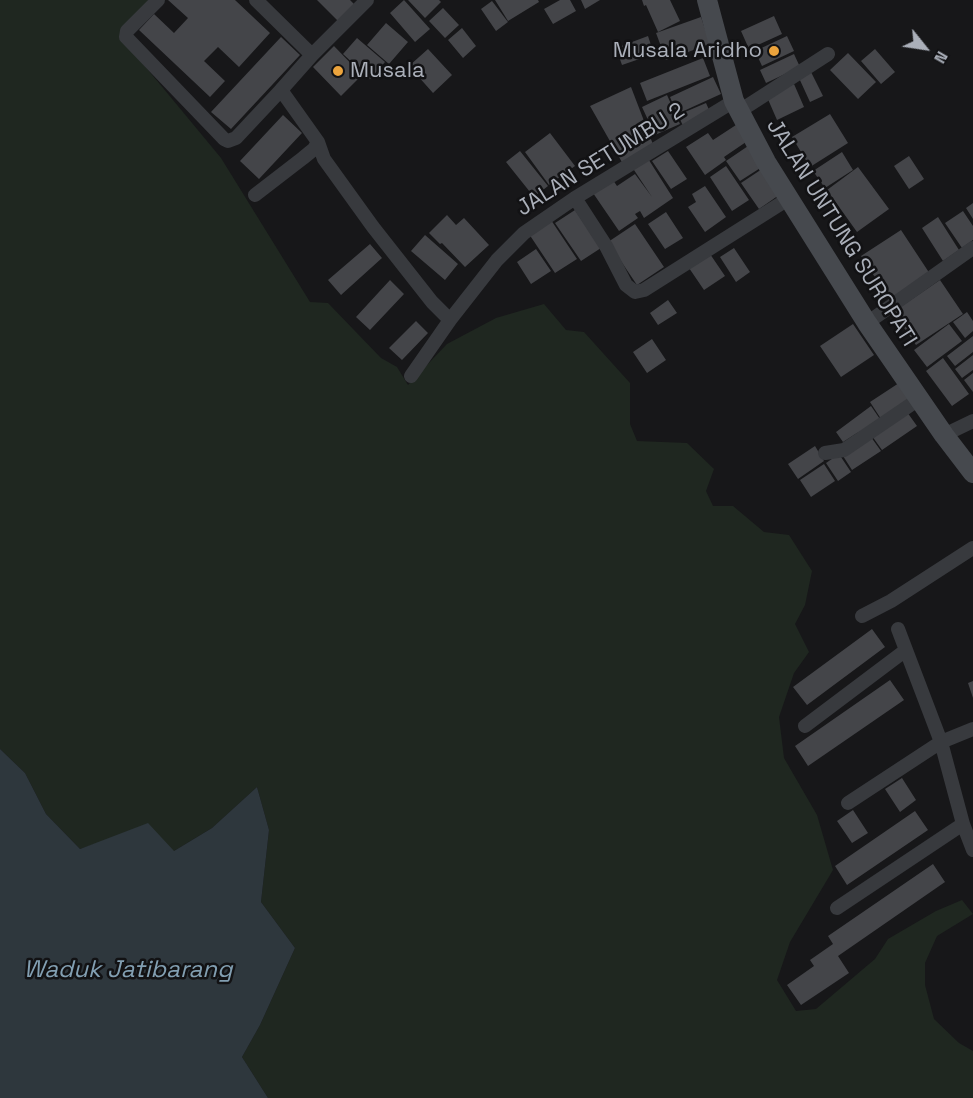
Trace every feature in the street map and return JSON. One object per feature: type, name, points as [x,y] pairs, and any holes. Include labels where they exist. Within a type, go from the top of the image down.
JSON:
[{"type":"main road","name":"JALAN UNTUNG SUROPATI","points":[[707,0],[736,107],[788,199],[867,323],[973,473]]},
{"type":"street","points":[[158,0],[127,32],[126,38],[228,141],[236,138],[312,55],[367,0]]},
{"type":"street","points":[[256,0],[312,55]]},
{"type":"street","name":"JALAN SETUMBU 2","points":[[411,376],[450,320],[497,260],[524,233],[575,198],[828,54]]},
{"type":"street","points":[[282,90],[320,147],[324,159],[373,227],[432,302],[450,320]]},
{"type":"street","points":[[255,195],[314,149],[320,147]]},
{"type":"street","points":[[575,198],[606,246],[626,285],[635,292],[644,290],[788,199]]},
{"type":"street","points":[[867,323],[973,248]]},
{"type":"street","points":[[825,453],[844,450],[919,399]]},
{"type":"street","points":[[944,435],[973,421]]},
{"type":"street","points":[[862,616],[891,601],[973,548]]},
{"type":"street","points":[[898,629],[941,742],[963,824],[973,850]]},
{"type":"street","points":[[805,726],[906,650]]},
{"type":"street","points":[[848,803],[941,742],[973,729]]},
{"type":"street","points":[[837,908],[963,824]]},
{"type":"shaded area","points":[[0,0],[152,0],[120,36],[221,158],[310,302],[328,303],[381,358],[397,367],[408,385],[447,344],[496,318],[544,304],[566,330],[584,332],[630,383],[630,424],[637,441],[687,443],[714,469],[706,491],[713,506],[733,506],[764,532],[789,535],[812,571],[805,605],[795,624],[809,652],[794,673],[779,717],[784,758],[817,815],[833,870],[790,942],[777,980],[796,1011],[816,1009],[875,959],[888,939],[936,911],[962,900],[973,914],[937,936],[925,963],[925,985],[934,1019],[959,1043],[973,1051],[973,1098],[268,1098],[242,1057],[260,1025],[295,948],[261,902],[269,830],[257,787],[212,828],[174,851],[110,839],[80,849],[46,814],[25,773],[0,749]]},
{"type":"water","name":"Waduk Jatibarang","points":[[0,749],[25,773],[46,814],[80,849],[148,823],[174,851],[212,828],[257,787],[269,830],[261,902],[295,948],[260,1025],[242,1057],[268,1098],[0,1098]]},
{"type":"building","points":[[168,0],[235,0],[270,33],[239,67],[218,47],[204,61],[225,81],[210,97],[139,30],[154,14],[174,33],[188,18]]},
{"type":"building","points":[[317,0],[350,0],[356,6],[340,23]]},
{"type":"building","points":[[404,0],[430,29],[415,42],[390,13]]},
{"type":"building","points":[[408,0],[439,0],[441,2],[425,18]]},
{"type":"building","points":[[495,0],[538,0],[539,2],[508,21]]},
{"type":"building","points":[[560,0],[570,0],[576,11],[553,24],[544,9]]},
{"type":"building","points":[[581,0],[600,0],[585,9]]},
{"type":"building","points":[[642,0],[670,0],[680,21],[658,32]]},
{"type":"building","points":[[492,1],[508,22],[496,31],[481,9]]},
{"type":"building","points":[[443,8],[459,25],[445,38],[429,21]]},
{"type":"building","points":[[774,16],[782,34],[749,49],[741,31]]},
{"type":"building","points":[[701,17],[710,44],[666,60],[656,33]]},
{"type":"building","points":[[386,23],[408,42],[389,64],[367,45]]},
{"type":"building","points":[[462,28],[476,46],[463,58],[448,40]]},
{"type":"building","points":[[648,36],[654,54],[622,65],[616,48]]},
{"type":"building","name":"Musala Aridho","points":[[787,36],[794,51],[762,66],[755,51]]},
{"type":"building","points":[[281,37],[300,55],[231,129],[211,112]]},
{"type":"building","points":[[357,38],[385,62],[370,79],[343,54]]},
{"type":"building","name":"Musala","points":[[334,46],[362,75],[341,96],[313,67]]},
{"type":"building","points":[[428,49],[452,75],[433,93],[409,66]]},
{"type":"building","points":[[875,49],[895,72],[881,84],[861,61]]},
{"type":"building","points":[[848,53],[876,82],[858,99],[830,70]]},
{"type":"building","points":[[794,54],[800,67],[766,83],[760,70]]},
{"type":"building","points":[[703,58],[710,76],[647,101],[640,83]]},
{"type":"building","points":[[811,72],[823,96],[810,102],[799,78]]},
{"type":"building","points":[[713,77],[721,94],[677,114],[670,97]]},
{"type":"building","points":[[794,84],[804,107],[777,120],[767,97]]},
{"type":"building","points":[[631,87],[654,147],[623,164],[590,106]]},
{"type":"building","points":[[667,95],[680,124],[655,135],[642,107]]},
{"type":"building","points":[[706,103],[710,112],[684,128],[678,115]]},
{"type":"building","points":[[830,114],[848,143],[810,167],[792,137]]},
{"type":"building","points":[[283,115],[302,133],[259,179],[240,161]]},
{"type":"building","points":[[736,125],[746,142],[724,157],[726,160],[705,175],[686,147],[708,133],[713,140]]},
{"type":"building","points":[[550,133],[575,166],[549,185],[525,152]]},
{"type":"building","points":[[751,144],[765,165],[740,181],[726,161]]},
{"type":"building","points":[[520,151],[548,186],[534,197],[506,162]]},
{"type":"building","points":[[668,151],[687,179],[671,189],[652,161]]},
{"type":"building","points":[[842,152],[853,170],[825,188],[813,171]]},
{"type":"building","points":[[909,156],[924,179],[909,189],[894,166]]},
{"type":"building","points":[[647,157],[673,198],[644,218],[640,211],[635,214],[638,218],[619,231],[593,193],[613,180],[617,186],[635,174],[652,197],[632,167]]},
{"type":"building","points":[[726,166],[749,200],[732,211],[710,177]]},
{"type":"building","points":[[765,167],[782,193],[759,209],[741,183]]},
{"type":"building","points":[[858,167],[889,209],[857,232],[827,190]]},
{"type":"building","points":[[705,186],[726,217],[705,232],[688,207],[696,202],[692,194]]},
{"type":"building","points":[[973,203],[973,219],[966,208]]},
{"type":"building","points":[[575,210],[601,248],[581,261],[555,223]]},
{"type":"building","points":[[963,211],[973,226],[973,240],[962,248],[945,223]]},
{"type":"building","points":[[666,212],[683,238],[665,249],[648,224]]},
{"type":"building","points":[[447,215],[456,225],[464,218],[489,245],[465,267],[429,233]]},
{"type":"building","points":[[938,217],[959,250],[943,261],[922,228]]},
{"type":"building","points":[[551,220],[577,259],[555,273],[529,234]]},
{"type":"building","points":[[635,224],[664,267],[637,285],[608,242]]},
{"type":"building","points":[[901,230],[930,274],[890,300],[861,256]]},
{"type":"building","points":[[425,235],[458,264],[445,280],[411,251]]},
{"type":"building","points":[[370,244],[382,258],[341,295],[328,280]]},
{"type":"building","points":[[734,248],[750,272],[736,282],[720,257]]},
{"type":"building","points":[[536,249],[551,271],[531,284],[517,262]]},
{"type":"building","points":[[710,254],[725,276],[704,290],[689,268]]},
{"type":"building","points":[[390,280],[404,294],[370,330],[356,317]]},
{"type":"building","points":[[940,280],[963,314],[916,345],[893,312]]},
{"type":"building","points":[[668,300],[677,313],[658,325],[650,313]]},
{"type":"building","points":[[967,312],[973,321],[973,331],[965,338],[953,322]]},
{"type":"building","points":[[416,321],[428,333],[402,360],[389,348]]},
{"type":"building","points":[[853,324],[874,355],[841,377],[820,346]]},
{"type":"building","points":[[949,324],[962,341],[927,367],[914,350]]},
{"type":"building","points":[[973,336],[973,352],[955,366],[947,356]]},
{"type":"building","points":[[652,339],[666,360],[647,373],[633,352]]},
{"type":"building","points":[[973,355],[973,370],[962,378],[955,369]]},
{"type":"building","points":[[943,358],[969,394],[952,406],[926,371]]},
{"type":"building","points":[[973,373],[973,392],[964,380]]},
{"type":"building","points":[[902,381],[915,400],[883,422],[870,402]]},
{"type":"building","points":[[871,406],[882,422],[843,442],[836,432]]},
{"type":"building","points":[[907,412],[917,426],[882,450],[872,436]]},
{"type":"building","points":[[871,437],[881,451],[852,470],[843,456]]},
{"type":"building","points":[[815,446],[824,461],[798,479],[788,464]]},
{"type":"building","points":[[839,454],[851,472],[838,481],[826,463]]},
{"type":"building","points":[[824,464],[835,481],[811,497],[800,480]]},
{"type":"building","points":[[872,629],[885,647],[807,705],[793,687]]},
{"type":"building","points":[[890,680],[904,700],[808,766],[795,746]]},
{"type":"building","points":[[973,681],[973,698],[968,683]]},
{"type":"building","points":[[902,778],[916,800],[900,812],[885,789]]},
{"type":"building","points":[[853,810],[868,833],[852,843],[837,821]]},
{"type":"building","points":[[915,811],[928,830],[847,885],[835,866]]},
{"type":"building","points":[[933,864],[945,882],[838,956],[849,973],[801,1005],[787,985],[814,966],[810,960],[833,944],[828,936]]},
{"type":"place","name":"Musala Aridho","points":[[774,51]]},
{"type":"place","name":"Musala","points":[[338,71]]}]
